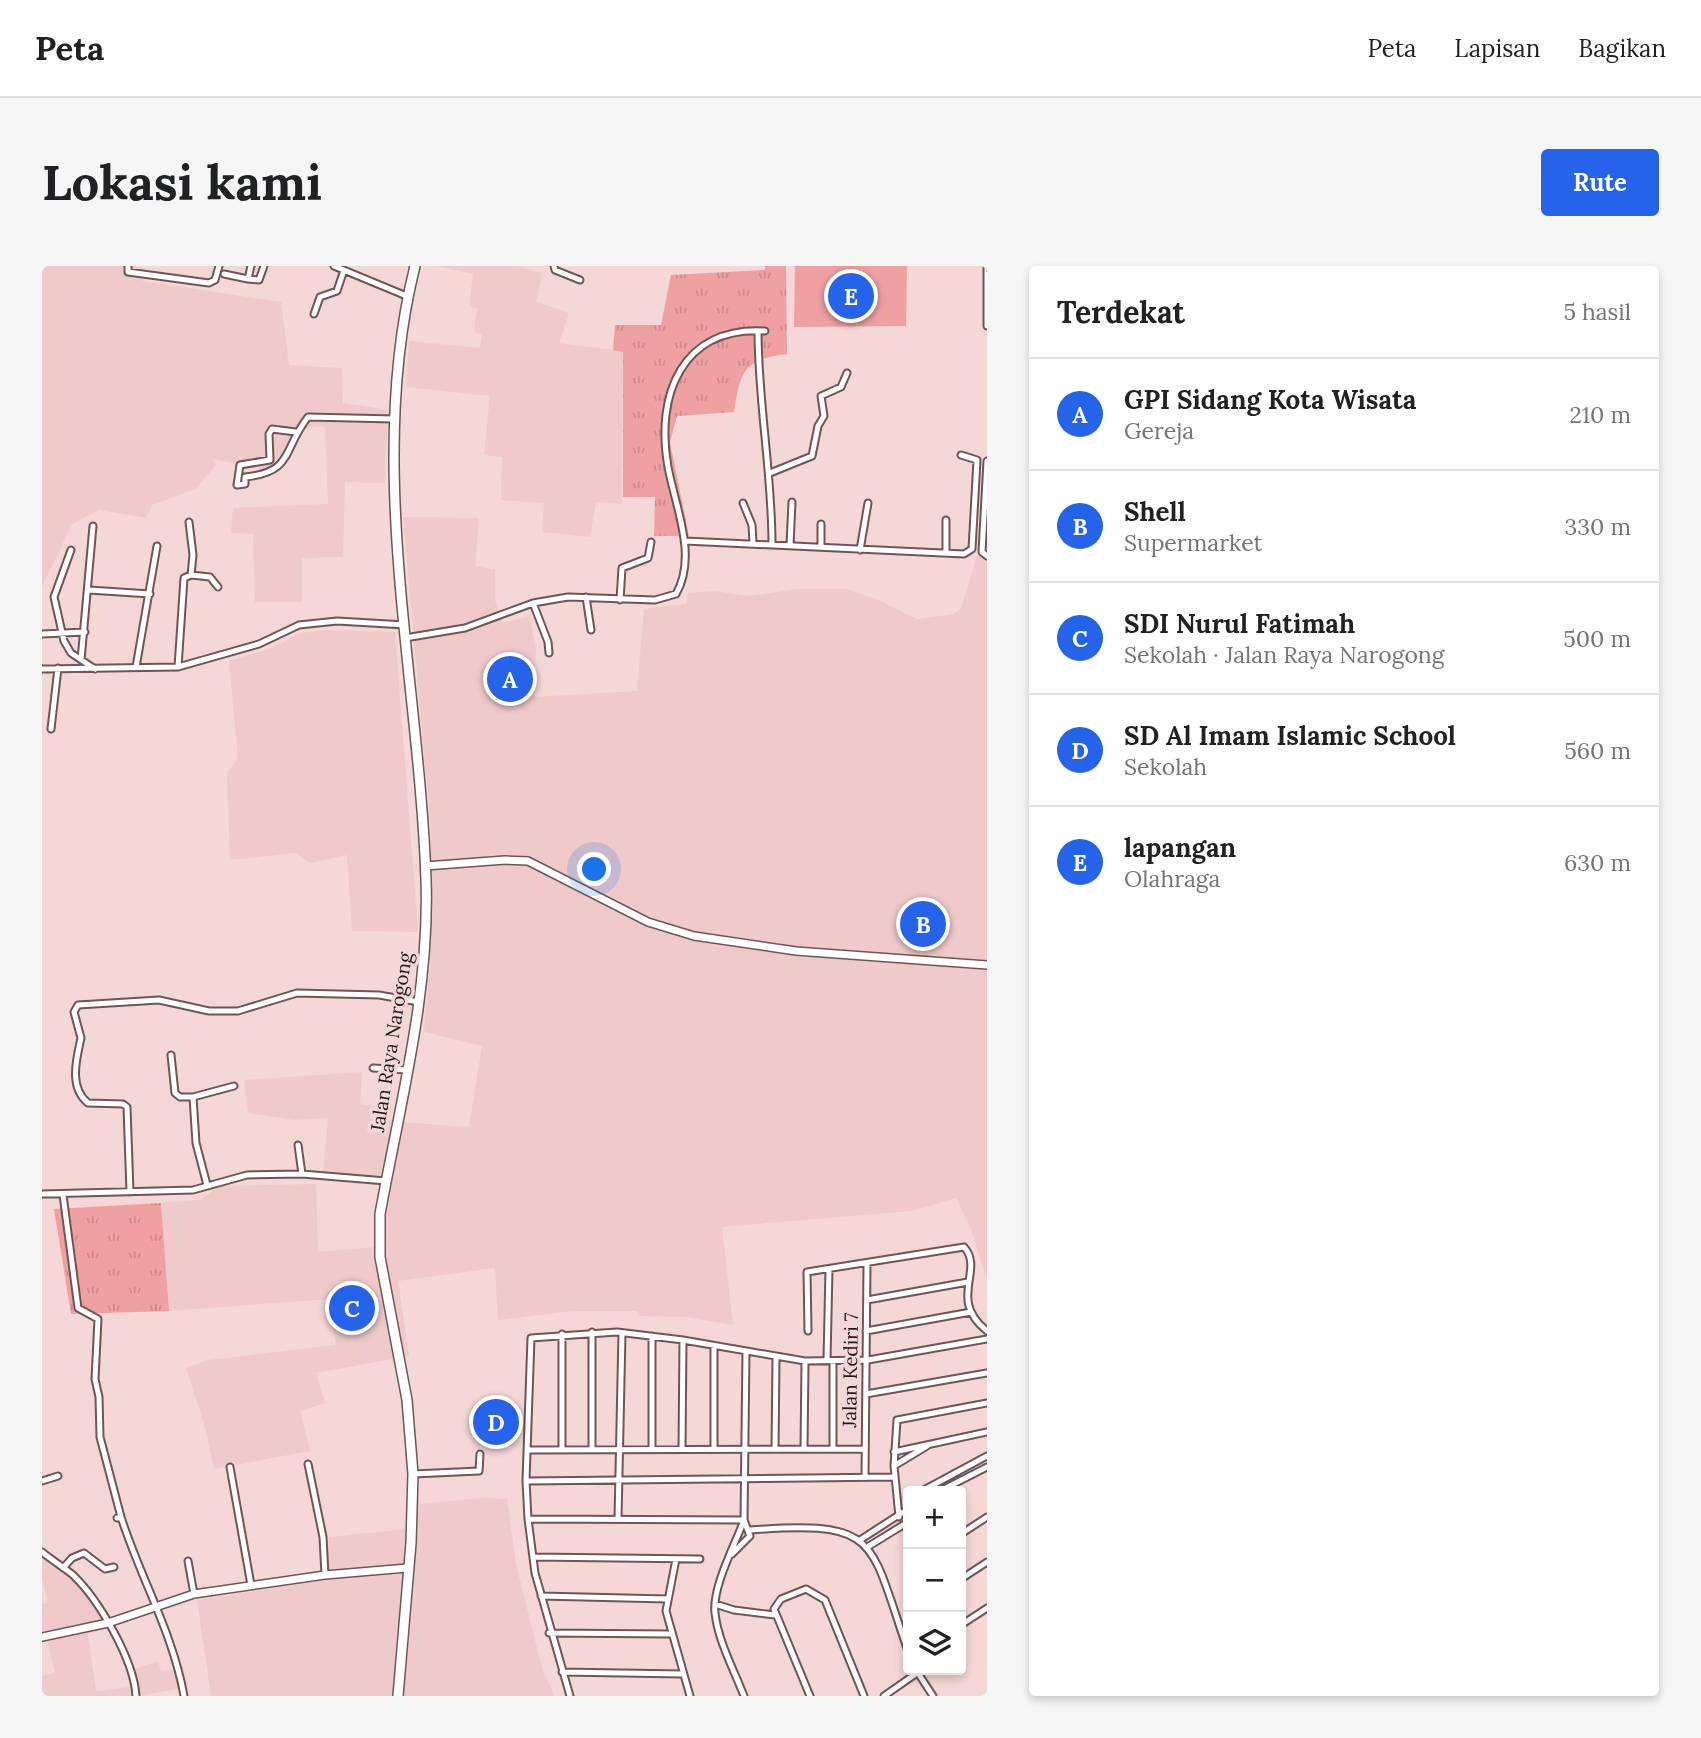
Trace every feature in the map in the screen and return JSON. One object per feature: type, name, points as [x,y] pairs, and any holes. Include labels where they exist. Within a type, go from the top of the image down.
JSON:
[{"type":"main road","name":"Jalan Raya Narogong","points":[[398,1696],[411,1543],[413,1474],[407,1400],[379,1246],[386,1181],[419,1002],[425,941],[425,866],[405,638],[395,419],[415,266]]},
{"type":"street","points":[[128,266],[128,272],[209,282],[215,280],[219,266]]},
{"type":"street","points":[[248,279],[251,266]]},
{"type":"street","points":[[224,274],[259,280],[264,266]]},
{"type":"street","points":[[334,266],[409,297]]},
{"type":"street","points":[[554,266],[555,270],[580,281]]},
{"type":"street","points":[[987,266],[987,326]]},
{"type":"street","points":[[314,314],[320,297],[337,291],[344,270]]},
{"type":"street","points":[[405,638],[465,628],[533,603],[586,597],[655,600],[676,594],[683,576],[685,541],[668,465],[667,423],[675,375],[687,358],[715,337],[762,331],[763,436],[770,473],[772,544]]},
{"type":"street","points":[[770,473],[812,456],[818,426],[824,416],[821,396],[841,387],[847,373]]},
{"type":"street","points":[[296,432],[272,429],[269,433],[270,460],[240,465],[237,484],[245,485],[245,477],[268,475],[280,467],[296,432],[308,417],[395,419]]},
{"type":"street","points":[[685,541],[960,555],[972,548],[977,460],[961,455]]},
{"type":"street","points":[[987,461],[982,552],[987,556]]},
{"type":"street","points":[[790,545],[792,502]]},
{"type":"street","points":[[743,503],[752,525],[753,543]]},
{"type":"street","points":[[860,550],[868,503]]},
{"type":"street","points":[[946,520],[946,553]]},
{"type":"street","points":[[189,522],[193,555],[191,575]]},
{"type":"street","points":[[821,524],[821,546]]},
{"type":"street","points":[[81,660],[93,526]]},
{"type":"street","points":[[620,600],[622,568],[648,558],[652,542]]},
{"type":"street","points":[[136,667],[157,546]]},
{"type":"street","points":[[71,550],[54,592],[61,632],[72,653],[95,669]]},
{"type":"street","points":[[178,667],[183,580],[191,575],[210,577],[218,587]]},
{"type":"street","points":[[89,590],[150,594]]},
{"type":"street","points":[[586,597],[591,630]]},
{"type":"street","points":[[533,603],[548,642],[549,653]]},
{"type":"street","points":[[42,670],[178,667],[259,644],[299,625],[337,621],[405,625]]},
{"type":"street","points":[[42,635],[85,632]]},
{"type":"street","points":[[51,729],[58,668]]},
{"type":"street","points":[[425,866],[505,860],[528,861],[648,922],[694,936],[796,951],[987,965]]},
{"type":"street","points":[[130,1192],[127,1107],[123,1104],[88,1102],[77,1082],[75,1051],[81,1038],[74,1012],[78,1005],[159,1000],[209,1011],[238,1011],[297,993],[379,995],[419,1002]]},
{"type":"street","points":[[171,1055],[175,1093],[180,1097],[193,1097],[234,1086]]},
{"type":"street","points":[[373,1068],[407,1070]]},
{"type":"street","points":[[193,1097],[196,1143],[207,1185]]},
{"type":"street","points":[[298,1145],[302,1174]]},
{"type":"street","points":[[42,1194],[193,1190],[247,1175],[302,1174],[386,1181]]},
{"type":"street","points":[[63,1195],[78,1308],[98,1319],[94,1379],[99,1396],[100,1437],[119,1517],[179,1669],[184,1696]]},
{"type":"street","points":[[808,1331],[807,1272],[964,1247],[971,1262],[966,1299],[978,1324],[987,1331]]},
{"type":"street","name":"Jalan Kediri 7","points":[[865,1477],[867,1264]]},
{"type":"street","points":[[829,1269],[833,1449]]},
{"type":"street","points":[[867,1300],[968,1282]]},
{"type":"street","points":[[866,1331],[971,1312]]},
{"type":"street","points":[[592,1332],[592,1450]]},
{"type":"street","points":[[570,1696],[549,1633],[528,1519],[526,1480],[529,1342],[535,1336],[622,1333],[683,1340],[805,1361],[868,1360],[987,1339]]},
{"type":"street","points":[[618,1518],[622,1333]]},
{"type":"street","points":[[562,1334],[562,1450]]},
{"type":"street","points":[[652,1336],[653,1449]]},
{"type":"street","points":[[682,1449],[683,1340]]},
{"type":"street","points":[[713,1449],[714,1346]]},
{"type":"street","points":[[744,1696],[719,1630],[715,1604],[744,1520],[746,1351]]},
{"type":"street","points":[[775,1449],[776,1357]]},
{"type":"street","points":[[804,1449],[805,1361]]},
{"type":"street","points":[[866,1394],[987,1373]]},
{"type":"street","points":[[899,1517],[894,1466],[897,1420],[987,1403]]},
{"type":"street","points":[[894,1452],[987,1432]]},
{"type":"street","points":[[894,1466],[930,1444]]},
{"type":"street","points":[[527,1450],[865,1449]]},
{"type":"street","points":[[413,1474],[479,1471],[480,1454]]},
{"type":"street","points":[[931,1486],[987,1456]]},
{"type":"street","points":[[308,1464],[323,1537],[325,1575]]},
{"type":"street","points":[[230,1467],[251,1585]]},
{"type":"street","points":[[950,1486],[987,1467]]},
{"type":"street","points":[[42,1481],[58,1476]]},
{"type":"street","points":[[526,1480],[619,1482],[895,1477]]},
{"type":"street","points":[[860,1540],[903,1513]]},
{"type":"street","points":[[966,1531],[987,1517]]},
{"type":"street","points":[[528,1519],[744,1520]]},
{"type":"street","points":[[732,1554],[750,1536],[744,1520]]},
{"type":"street","points":[[869,1546],[903,1525]]},
{"type":"street","points":[[750,1531],[807,1526],[835,1531],[869,1546],[886,1583],[903,1636]]},
{"type":"street","points":[[42,1552],[74,1577],[108,1623],[132,1674],[136,1696]]},
{"type":"street","points":[[63,1567],[72,1558],[85,1553],[104,1569],[114,1567]]},
{"type":"street","points":[[533,1557],[700,1559]]},
{"type":"street","points":[[676,1559],[667,1599],[670,1634],[690,1696]]},
{"type":"street","points":[[188,1561],[194,1594]]},
{"type":"street","points":[[966,1576],[987,1562]]},
{"type":"street","points":[[42,1637],[108,1623],[194,1594],[325,1575],[407,1568]]},
{"type":"street","points":[[810,1696],[775,1615],[775,1609],[781,1599],[806,1589],[825,1600],[863,1696]]},
{"type":"street","points":[[541,1596],[667,1599]]},
{"type":"street","points":[[715,1604],[734,1610],[775,1615]]},
{"type":"street","points":[[966,1622],[987,1608]]},
{"type":"street","points":[[549,1633],[670,1634]]},
{"type":"street","points":[[562,1672],[682,1675]]},
{"type":"street","points":[[884,1696],[913,1675]]},
{"type":"street","points":[[919,1675],[933,1696]]},
{"type":"shaded area","points":[[42,266],[136,266],[143,281],[281,302],[289,365],[342,368],[343,403],[388,410],[385,483],[345,482],[343,557],[302,558],[302,602],[255,602],[253,534],[231,533],[233,508],[328,504],[325,426],[294,429],[277,472],[213,459],[216,465],[195,489],[152,505],[146,518],[99,510],[72,524],[42,587]]},
{"type":"shaded area","points":[[436,266],[516,266],[542,273],[537,302],[569,313],[559,343],[623,351],[622,504],[596,502],[590,537],[542,532],[544,503],[501,500],[502,457],[484,455],[490,396],[406,387],[409,341],[480,348],[482,335],[474,332],[477,308],[469,307],[473,274]]},
{"type":"shaded area","points":[[403,517],[479,518],[475,566],[495,570],[495,600],[503,623],[530,616],[536,651],[534,697],[637,691],[644,609],[686,604],[688,593],[715,591],[748,596],[799,589],[847,589],[881,601],[917,619],[954,614],[961,608],[977,556],[987,556],[987,1280],[971,1230],[956,1198],[911,1211],[722,1227],[733,1325],[685,1317],[638,1316],[636,1311],[573,1311],[498,1320],[495,1268],[398,1281],[409,1356],[316,1373],[325,1403],[300,1411],[310,1451],[214,1469],[204,1423],[186,1368],[208,1360],[336,1345],[328,1299],[169,1311],[161,1203],[198,1200],[221,1186],[316,1184],[318,1252],[387,1246],[385,1225],[391,1186],[323,1175],[328,1118],[294,1120],[248,1113],[244,1080],[362,1072],[360,1104],[391,1108],[389,1121],[469,1127],[482,1046],[424,1032],[430,967],[431,831]]},
{"type":"shaded area","points":[[329,630],[395,632],[418,932],[352,931],[347,855],[310,863],[295,853],[230,860],[227,773],[238,758],[229,661],[272,648],[300,633]]},
{"type":"shaded area","points":[[481,1498],[507,1499],[516,1564],[542,1668],[555,1696],[211,1696],[197,1600],[327,1580],[329,1537],[408,1529],[409,1505]]},
{"type":"shaded area","points":[[42,1552],[56,1566],[76,1575],[114,1626],[88,1634],[96,1691],[137,1686],[132,1670],[158,1661],[161,1671],[182,1668],[188,1687],[139,1696],[42,1696],[42,1676],[55,1673],[46,1635],[42,1635],[42,1604],[48,1603],[42,1579]]},
{"type":"green space","points":[[765,266],[786,266],[787,354],[761,360],[747,370],[739,386],[734,412],[677,416],[670,442],[689,536],[654,536],[655,497],[623,497],[623,352],[613,350],[615,325],[661,325],[671,275],[765,270]]},
{"type":"green space","points":[[795,266],[907,266],[906,326],[794,327]]},
{"type":"green space","points":[[161,1203],[169,1311],[71,1314],[54,1209]]},
{"type":"place","name":"lapangan","points":[[851,296]]},
{"type":"place","name":"GPI Sidang Kota Wisata","points":[[510,679]]},
{"type":"place","name":"Shell","points":[[923,924]]},
{"type":"place","name":"SDI Nurul Fatimah","points":[[352,1308]]},
{"type":"place","name":"SD Al Imam Islamic School","points":[[496,1422]]}]
